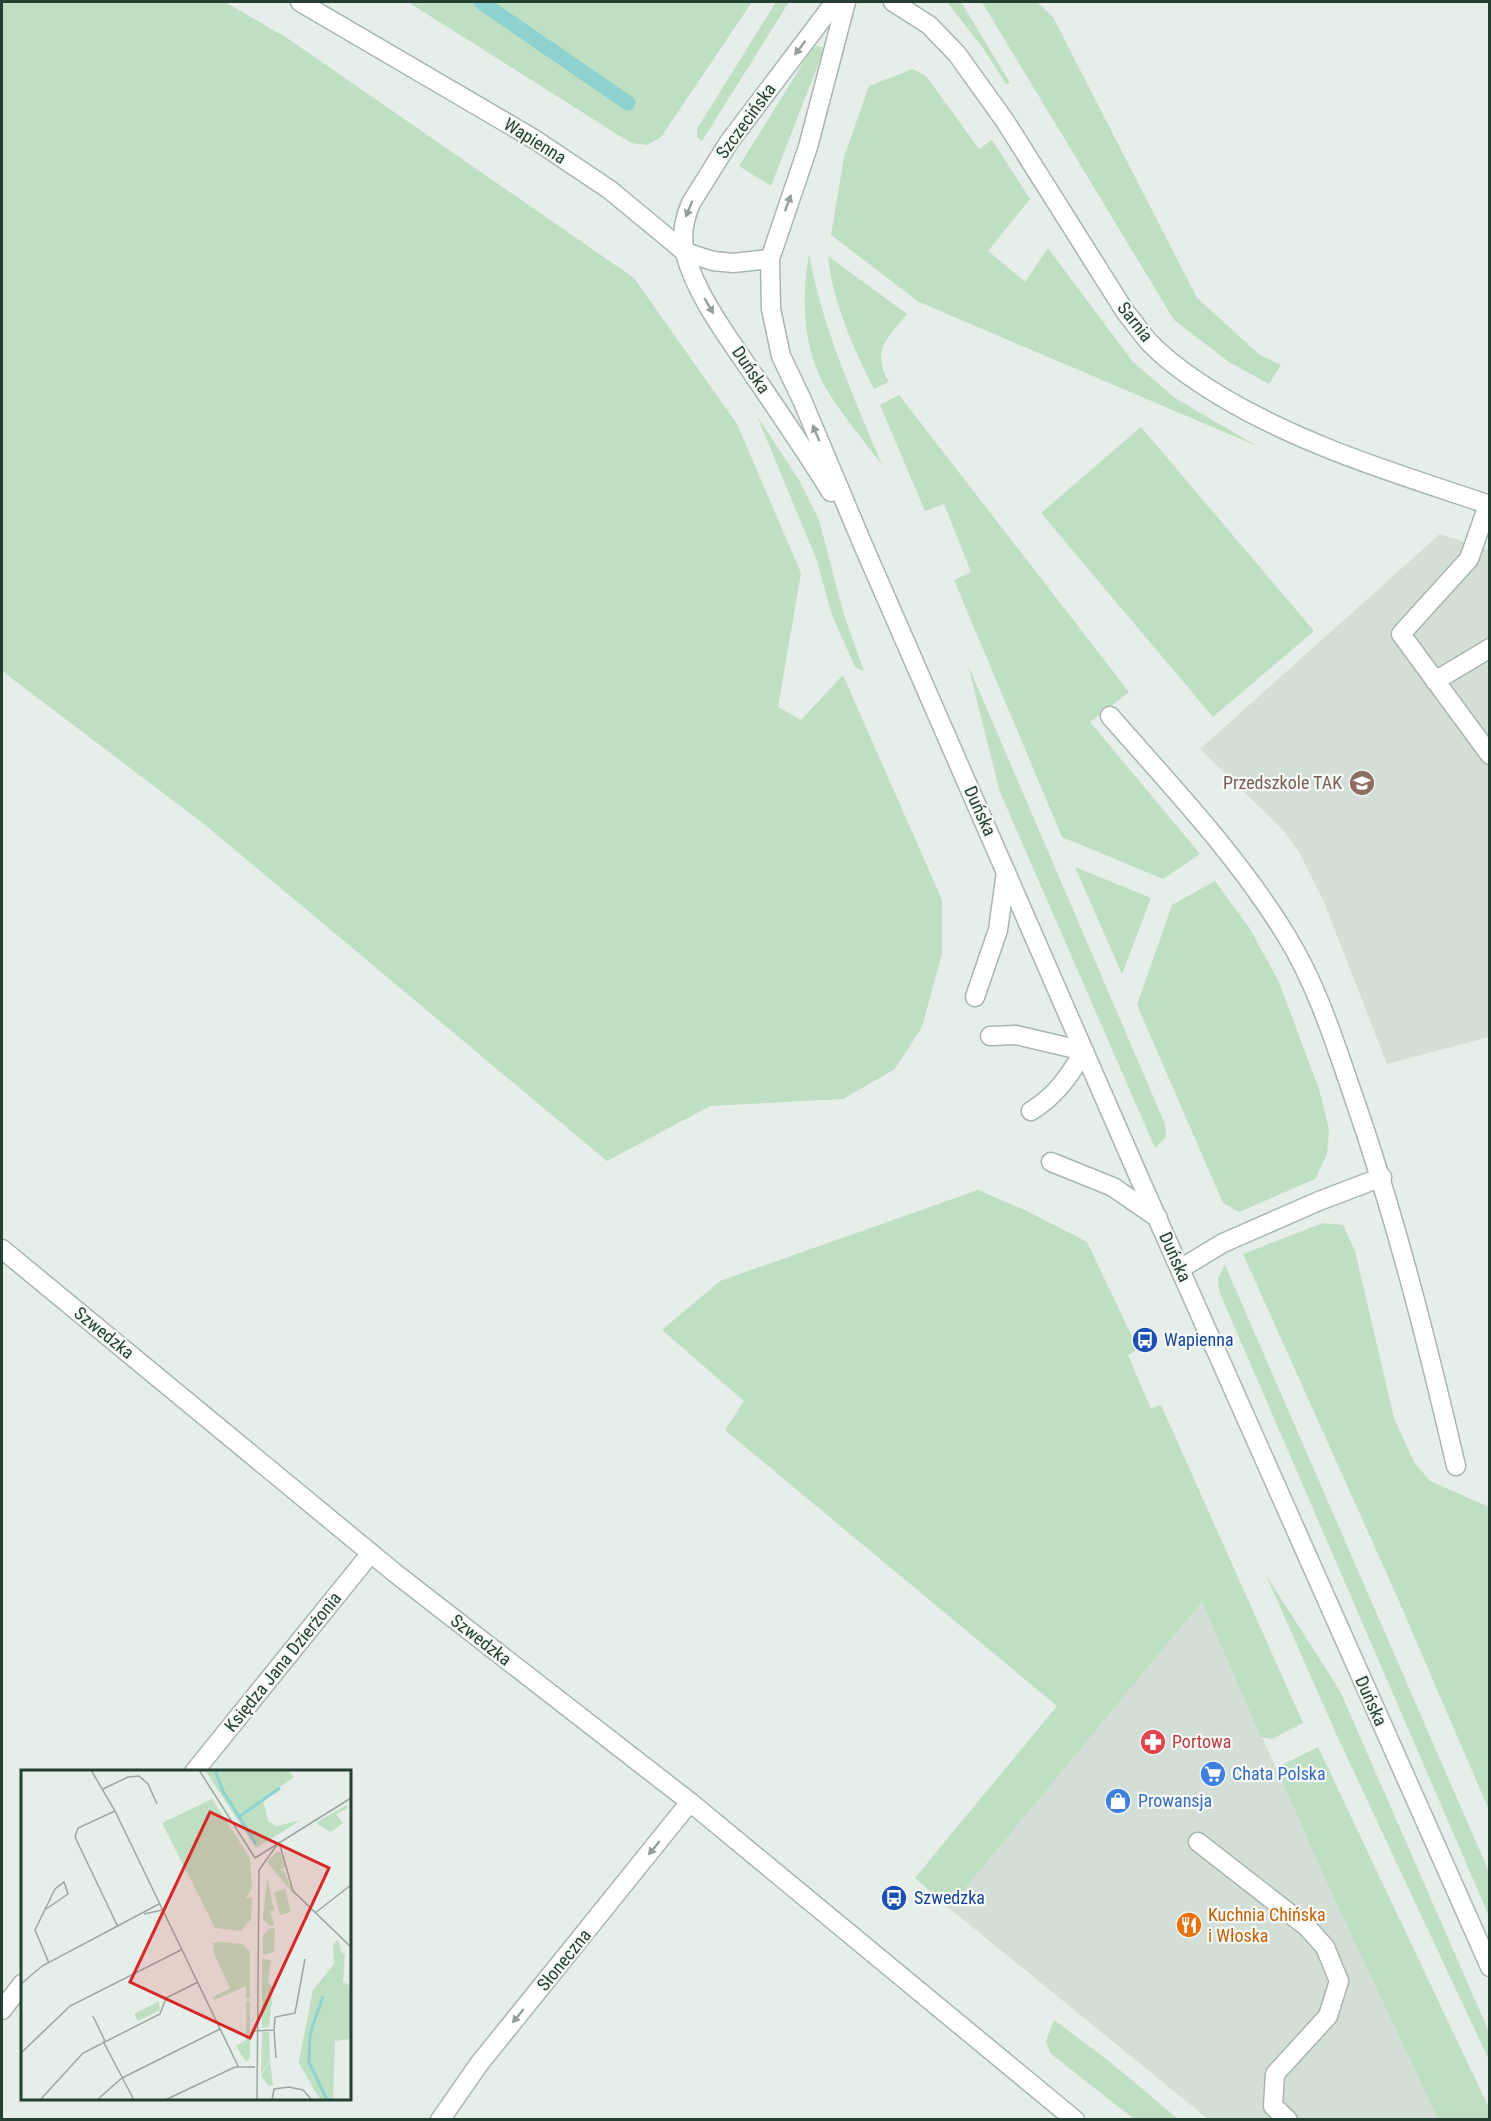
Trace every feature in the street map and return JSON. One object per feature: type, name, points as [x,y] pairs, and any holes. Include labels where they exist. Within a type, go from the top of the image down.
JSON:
[{"type":"street","name":"Wapienna","points":[[300,2],[534,139],[610,190],[685,252],[713,261],[732,263],[770,259]]},
{"type":"street","name":"Szczecińska","points":[[685,252],[684,224],[691,203],[729,142],[835,2]]},
{"type":"street","points":[[770,259],[808,147],[846,2]]},
{"type":"street","name":"Sarnia","points":[[893,2],[929,25],[957,54],[1001,115],[1126,313],[1150,342],[1177,366],[1205,387],[1237,406],[1300,438],[1337,454],[1489,505]]},
{"type":"street","name":"Duńska","points":[[685,252],[700,290],[719,322],[804,448],[863,545]]},
{"type":"street","name":"Duńska","points":[[770,259],[771,309],[781,356],[1084,1051],[1490,1967]]},
{"type":"street","points":[[1489,505],[1469,559],[1401,634],[1490,755]]},
{"type":"street","points":[[1435,681],[1490,648]]},
{"type":"street","points":[[1110,716],[1226,849],[1287,937],[1303,967],[1325,1016],[1382,1177],[1430,1353],[1456,1466]]},
{"type":"street","points":[[975,997],[998,930],[1006,872]]},
{"type":"street","points":[[990,1036],[1016,1035],[1084,1051],[1060,1086],[1045,1103],[1031,1111]]},
{"type":"street","points":[[1051,1162],[1113,1187],[1158,1218]]},
{"type":"street","points":[[1180,1269],[1223,1243],[1319,1201],[1382,1177]]},
{"type":"street","name":"Szwedzka","points":[[2,1249],[371,1553],[690,1803],[1075,2120]]},
{"type":"street","name":"Księdza Jana Dzierżonia","points":[[196,1770],[371,1553]]},
{"type":"street","name":"Słoneczna","points":[[440,2120],[479,2064],[690,1803]]},
{"type":"street","points":[[1198,1842],[1307,1927],[1325,1947],[1339,1981],[1328,2016],[1275,2074],[1273,2106],[1288,2120]]},
{"type":"street","points":[[2,2010],[21,1985]]},
{"type":"shaded area","name":"Przedszkole TAK","points":[[1440,534],[1489,550],[1489,1037],[1387,1064],[1324,902],[1299,852],[1284,831],[1200,749]]},
{"type":"shaded area","points":[[1202,1602],[1331,1892],[1438,2119],[1208,2119],[949,1908]]},
{"type":"green space","points":[[2,2],[225,2],[287,38],[634,278],[737,424],[801,573],[778,707],[801,720],[843,675],[942,900],[942,953],[922,1027],[895,1069],[843,1099],[710,1106],[607,1161],[204,824],[2,671]]},
{"type":"green space","points":[[408,2],[752,2],[661,137],[647,145],[631,143]]},
{"type":"green space","points":[[776,2],[789,2],[702,141],[697,137],[697,129]]},
{"type":"green space","points":[[947,2],[961,2],[1010,83],[1006,84],[983,48]]},
{"type":"green space","points":[[982,2],[1037,2],[1053,17],[1197,298],[1260,355],[1281,365],[1269,384],[1229,362],[1174,320]]},
{"type":"green space","points":[[816,46],[822,47],[823,52],[771,186],[739,166]]},
{"type":"green space","points":[[913,69],[926,76],[979,149],[992,140],[1030,199],[988,251],[1025,282],[1048,248],[1133,362],[1175,398],[1257,446],[919,302],[831,235],[844,157],[869,86]]},
{"type":"green space","points":[[809,254],[831,336],[882,465],[833,400],[819,375],[813,358],[805,306]]},
{"type":"green space","points":[[828,256],[907,314],[884,345],[881,362],[889,382],[874,389],[839,308]]},
{"type":"green space","points":[[899,395],[1129,692],[1090,722],[1200,854],[1163,879],[1062,837],[954,580],[971,572],[944,504],[925,511],[880,405]]},
{"type":"green space","points":[[757,416],[799,480],[819,520],[844,615],[864,671],[855,667],[832,615],[817,561]]},
{"type":"green space","points":[[1141,427],[1314,631],[1213,717],[1041,513]]},
{"type":"green space","points":[[968,665],[1165,1124],[1166,1137],[1155,1148],[1000,792]]},
{"type":"green space","points":[[1075,867],[1151,898],[1122,974]]},
{"type":"green space","points":[[1215,881],[1250,929],[1279,982],[1319,1089],[1329,1129],[1327,1154],[1315,1179],[1239,1212],[1223,1203],[1137,1005],[1172,905]]},
{"type":"green space","points":[[978,1190],[1027,1211],[1087,1242],[1138,1349],[1128,1355],[1151,1409],[1161,1405],[1303,1723],[1272,1739],[1261,1737],[1202,1602],[949,1908],[915,1878],[1057,1706],[725,1430],[744,1401],[662,1330],[720,1281]]},
{"type":"green space","points":[[1323,1223],[1343,1225],[1355,1251],[1394,1418],[1414,1462],[1430,1481],[1489,1507],[1489,1810],[1395,1592],[1243,1254]]},
{"type":"green space","points":[[1225,1265],[1489,1872],[1489,1916],[1219,1291],[1218,1278]]},
{"type":"green space","points":[[1266,1575],[1340,1691],[1489,2032],[1489,2060],[1338,1738]]},
{"type":"green space","points":[[1318,1747],[1489,2108],[1489,2119],[1438,2119],[1331,1892],[1276,1768]]},
{"type":"green space","points":[[1054,2020],[1110,2062],[1178,2119],[1134,2119],[1050,2053],[1046,2041]]},
{"type":"waterway","points":[[481,2],[628,103]]},
{"type":"place","name":"Przedszkole TAK","points":[[1362,783]]},
{"type":"place","name":"Wapienna","points":[[1145,1340]]},
{"type":"place","name":"Portowa","points":[[1153,1742]]},
{"type":"place","name":"Chata Polska","points":[[1213,1774]]},
{"type":"place","name":"Prowansja","points":[[1118,1801]]},
{"type":"place","name":"Szwedzka","points":[[894,1898]]},
{"type":"place","name":"Kuchnia Chińska i Włoska","points":[[1189,1925]]}]
